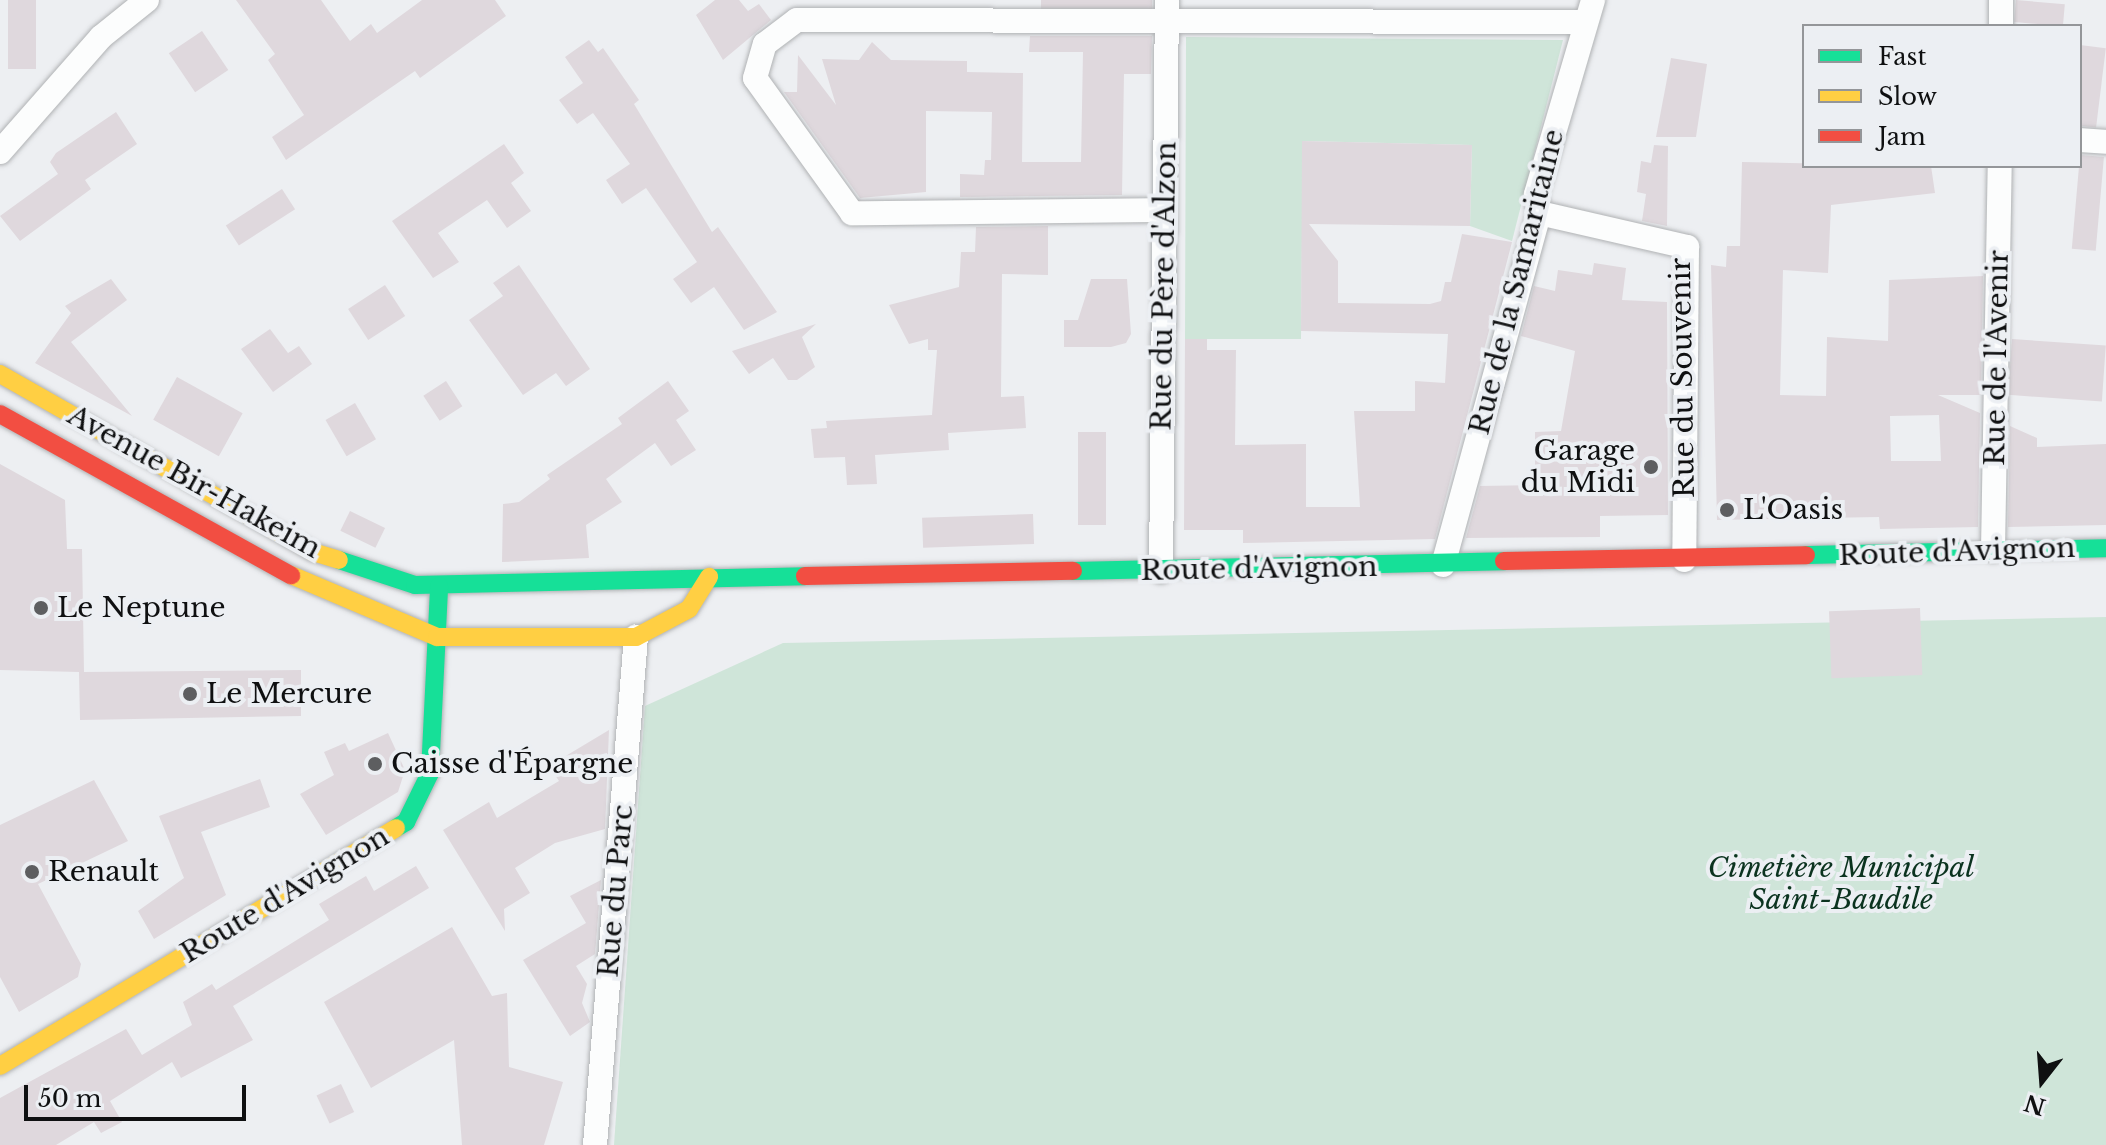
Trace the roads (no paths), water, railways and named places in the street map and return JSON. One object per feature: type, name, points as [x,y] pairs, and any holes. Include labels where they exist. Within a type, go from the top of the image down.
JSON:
[{"type":"main road","name":"Avenue Bir-Hakeim","points":[[0,374],[313,552],[415,585],[439,586]]},
{"type":"main road","name":"Avenue Bir-Hakeim","points":[[0,414],[321,592],[437,637]]},
{"type":"main road","name":"Route d'Avignon","points":[[0,1066],[406,822],[430,773],[439,586],[709,577],[1161,571],[2106,548]]},
{"type":"main road","name":"Route d'Avignon","points":[[1809,557],[1889,573],[2106,569]]},
{"type":"main road","points":[[437,637],[636,637],[689,609],[709,577]]},
{"type":"street","points":[[0,152],[101,37],[147,0]]},
{"type":"street","points":[[2001,0],[2001,24]]},
{"type":"street","points":[[1164,210],[852,213],[755,78],[765,44],[797,20],[1167,11],[1589,11]]},
{"type":"street","name":"Rue du Père d'Alzon","points":[[1161,571],[1167,11]]},
{"type":"street","name":"Rue de la Samaritaine","points":[[1443,565],[1539,213],[1536,194],[1589,11]]},
{"type":"street","points":[[2082,140],[2106,142]]},
{"type":"street","name":"Rue de l'Avenir","points":[[1993,550],[2000,168]]},
{"type":"street","name":"Rue du Souvenir","points":[[1539,213],[1687,247],[1684,560]]},
{"type":"street","name":"Rue du Parc","points":[[595,1145],[636,637]]},
{"type":"place","name":"Garage du Midi","points":[[1651,467]]},
{"type":"place","name":"L'Oasis","points":[[1727,510]]},
{"type":"place","name":"Le Neptune","points":[[41,608]]},
{"type":"place","name":"Le Mercure","points":[[190,694]]},
{"type":"place","name":"Caisse d'Épargne","points":[[375,764]]},
{"type":"place","name":"Renault","points":[[32,872]]},
{"type":"park label","name":"Cimetière Municipal Saint-Baudile","points":[[1841,884]]}]
